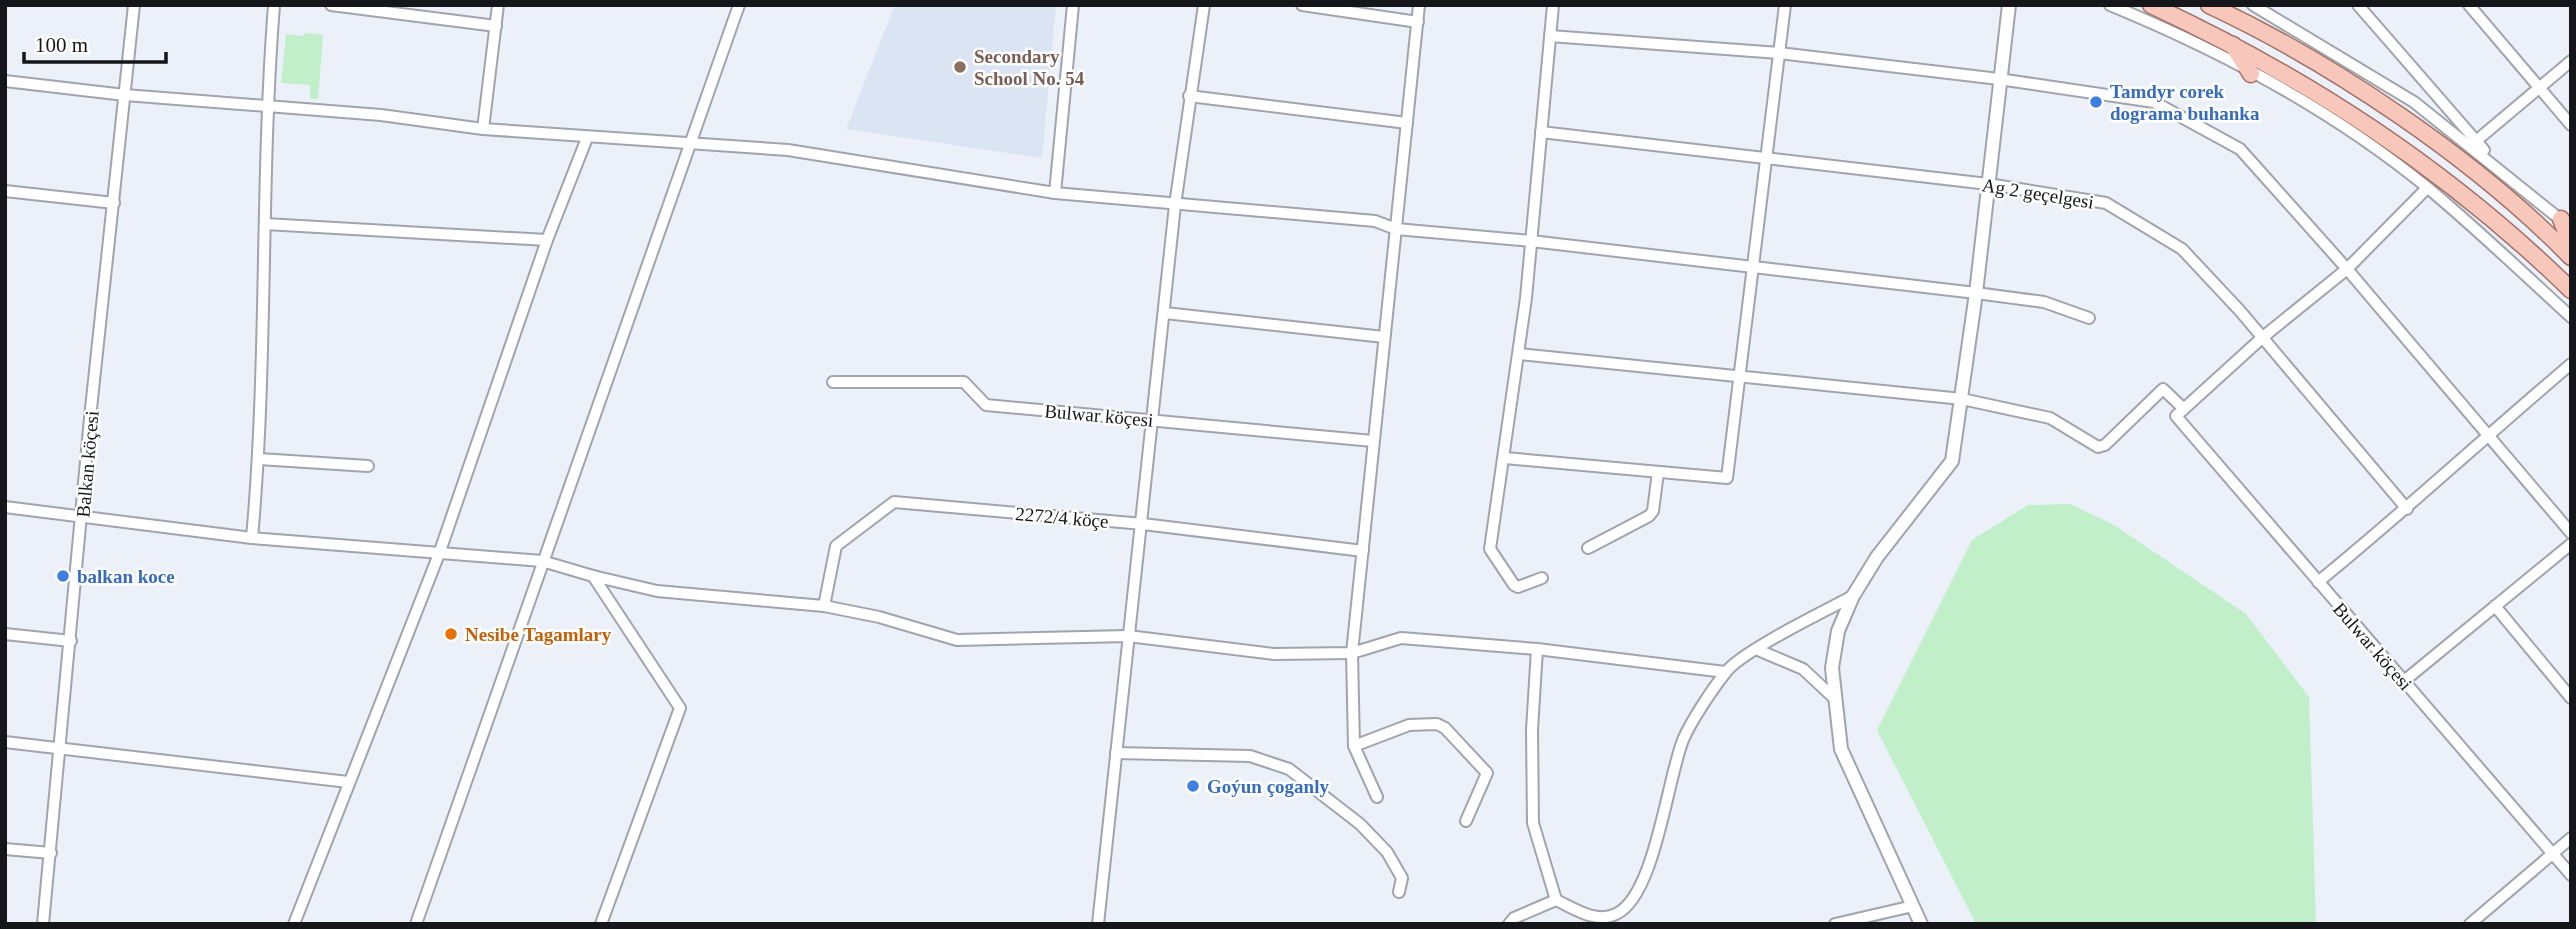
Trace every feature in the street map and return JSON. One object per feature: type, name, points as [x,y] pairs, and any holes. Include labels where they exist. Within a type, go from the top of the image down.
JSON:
[{"type":"main road","points":[[2151,5],[2231,43],[2312,88],[2424,165],[2532,253],[2571,290]]},
{"type":"main road","points":[[2209,5],[2329,71],[2376,101],[2457,159],[2571,257]]},
{"type":"main road","points":[[2231,43],[2251,74]]},
{"type":"main road","points":[[2566,224],[2571,244]]},
{"type":"street","name":"Balkan köçesi","points":[[43,924],[134,5]]},
{"type":"street","points":[[252,538],[259,459],[266,106],[274,5]]},
{"type":"street","points":[[331,5],[496,26]]},
{"type":"street","points":[[483,129],[498,5]]},
{"type":"street","points":[[416,924],[739,5]]},
{"type":"street","points":[[1055,193],[1073,5]]},
{"type":"street","points":[[1098,924],[1128,636],[1143,524],[1175,205],[1204,5]]},
{"type":"street","points":[[1302,5],[1418,22]]},
{"type":"street","points":[[1377,797],[1354,746],[1352,653],[1419,5]]},
{"type":"street","points":[[1542,578],[1514,585],[1490,549],[1519,354],[1553,5]]},
{"type":"street","points":[[1505,458],[1727,478],[1785,5]]},
{"type":"street","points":[[1922,924],[1841,749],[1832,668],[1838,631],[1853,596],[1877,557],[1952,461],[1976,293],[2009,5]]},
{"type":"street","points":[[2110,5],[2175,32],[2318,110],[2427,188],[2571,317]]},
{"type":"street","points":[[2253,5],[2414,102],[2566,224]]},
{"type":"street","points":[[2358,5],[2494,164]]},
{"type":"street","points":[[2469,5],[2571,125]]},
{"type":"street","points":[[1549,36],[1779,53],[1999,79],[2154,102],[2240,149],[2347,269],[2571,533]]},
{"type":"street","points":[[2476,141],[2571,61]]},
{"type":"street","points":[[5,81],[125,95],[381,115],[483,129],[788,150],[1055,193],[1375,221],[1396,229],[1531,241],[1976,293],[2044,302],[2088,317]]},
{"type":"street","points":[[1189,96],[1407,123]]},
{"type":"street","name":"Ag 2 geçelgesi","points":[[1541,132],[1988,184],[2106,203],[2182,249],[2263,337],[2407,509]]},
{"type":"street","points":[[294,924],[439,554],[547,240],[587,138]]},
{"type":"street","points":[[2180,412],[2263,337],[2347,269],[2427,188]]},
{"type":"street","points":[[5,191],[114,203]]},
{"type":"street","points":[[265,224],[547,240]]},
{"type":"street","points":[[1165,313],[1384,337]]},
{"type":"street","points":[[1519,354],[1962,399]]},
{"type":"street","points":[[2318,582],[2407,509],[2486,436],[2571,364]]},
{"type":"street","name":"Bulwar köçesi","points":[[833,382],[964,382],[986,405],[1373,441]]},
{"type":"street","name":"Bulwar köçesi","points":[[1962,399],[2050,418],[2098,447],[2105,445],[2163,389],[2318,582],[2571,875]]},
{"type":"street","points":[[259,459],[368,466]]},
{"type":"street","points":[[1588,548],[1649,516],[1653,511],[1658,472]]},
{"type":"street","name":"2272/4 köçe","points":[[824,606],[836,546],[894,502],[1143,524],[1363,551]]},
{"type":"street","points":[[5,507],[252,538],[542,561],[657,591],[824,606],[879,617],[957,640],[1128,636],[1274,653],[1352,653],[1401,638],[1537,649],[1725,672]]},
{"type":"street","points":[[2404,681],[2571,544]]},
{"type":"street","points":[[593,576],[680,708],[601,924]]},
{"type":"street","points":[[1537,649],[1532,730],[1533,823],[1556,900],[1585,915],[1618,919],[1640,891],[1684,738],[1725,672],[1853,596]]},
{"type":"street","points":[[2495,606],[2571,698]]},
{"type":"street","points":[[5,634],[71,641]]},
{"type":"street","points":[[1758,650],[1803,669],[1835,699]]},
{"type":"street","points":[[1354,746],[1409,725],[1424,723],[1445,727],[1487,773],[1466,821]]},
{"type":"street","points":[[5,742],[348,782]]},
{"type":"street","points":[[1116,753],[1250,756],[1289,769],[1360,824],[1387,852],[1402,878],[1399,892]]},
{"type":"street","points":[[2475,922],[2571,838]]},
{"type":"street","points":[[5,849],[51,853]]},
{"type":"street","points":[[1509,924],[1514,918],[1556,900]]},
{"type":"street","points":[[1835,924],[1913,906]]},
{"type":"shaded area","name":"Secondary School No. 54","points":[[895,5],[1056,5],[1042,158],[846,129]]},
{"type":"green space","points":[[305,33],[323,35],[318,99],[310,99],[310,85],[281,83],[286,34],[304,36]]},
{"type":"green space","points":[[2070,504],[2114,525],[2246,614],[2309,697],[2316,924],[1976,924],[1877,730],[1972,540],[2028,505]]},
{"type":"place","name":"Secondary School No. 54","points":[[960,67]]},
{"type":"place","name":"Tamdyr corek dograma buhanka","points":[[2096,102]]},
{"type":"place","name":"balkan koce","points":[[63,576]]},
{"type":"place","name":"Nesibe Tagamlary","points":[[451,634]]},
{"type":"place","name":"Goýun çoganly","points":[[1193,786]]}]
